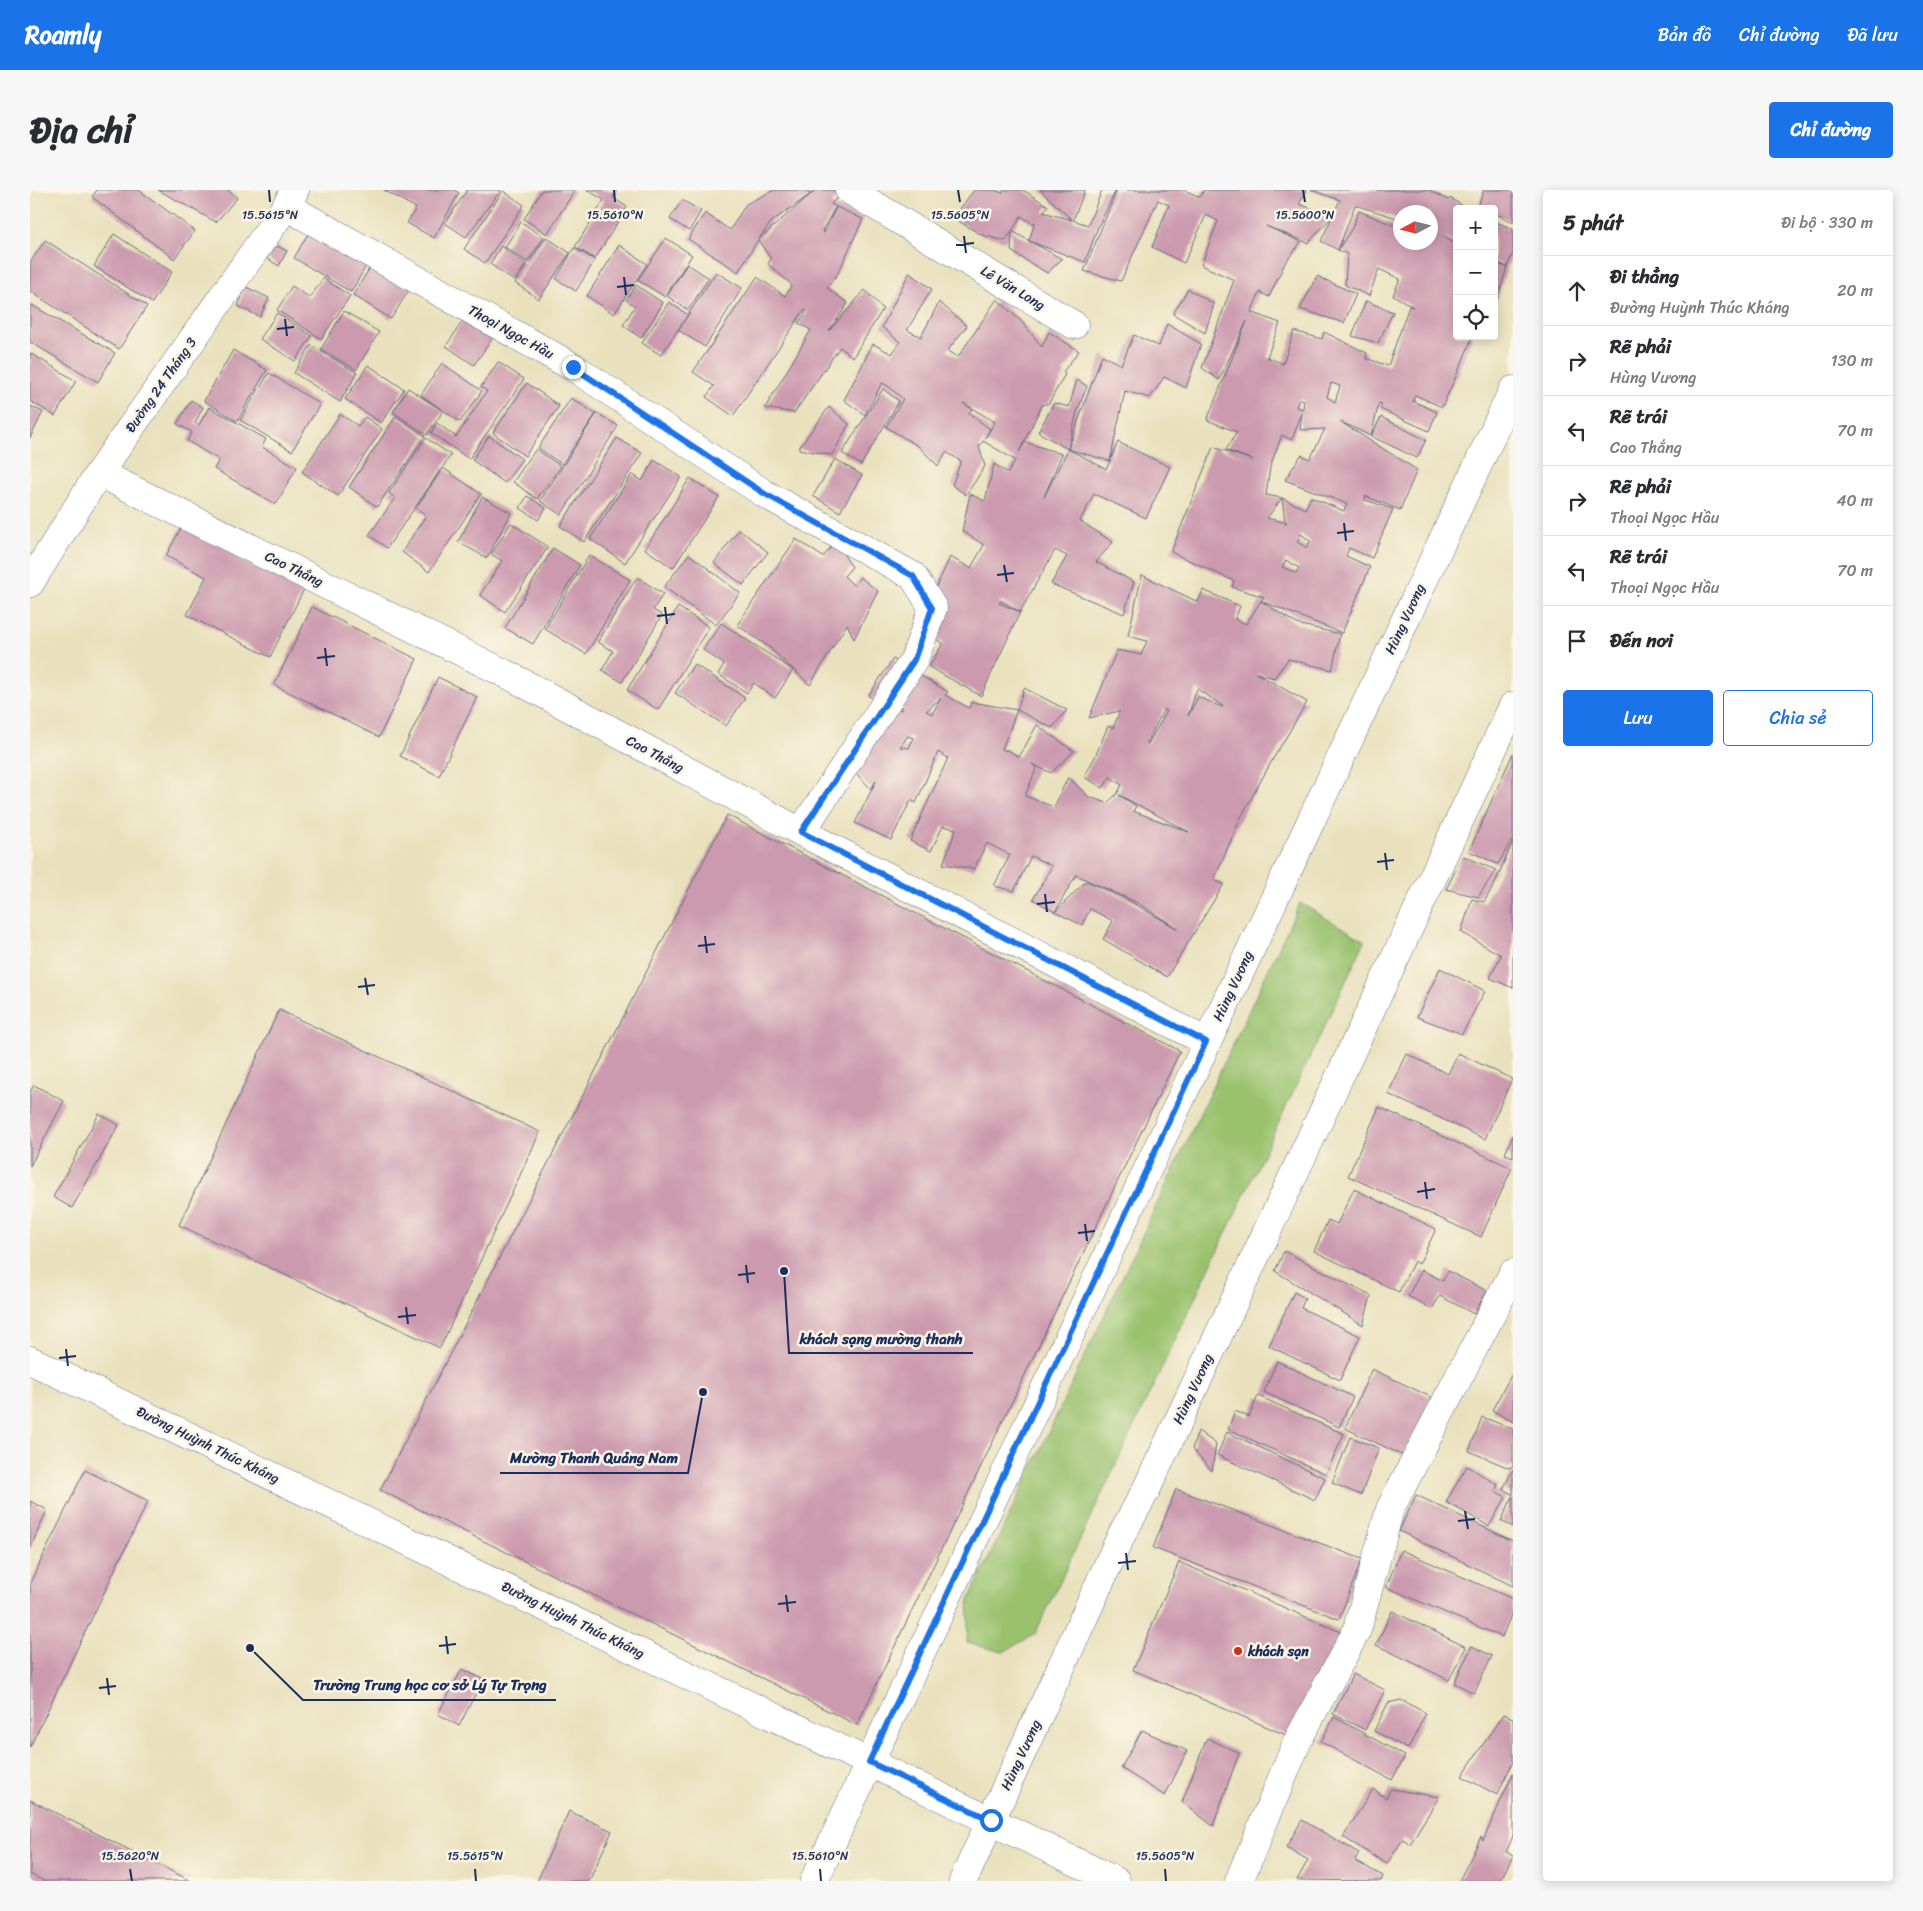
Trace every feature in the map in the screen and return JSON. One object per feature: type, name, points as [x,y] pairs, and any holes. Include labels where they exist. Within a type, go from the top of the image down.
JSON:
[{"type":"street","name":"Lê Văn Long","points":[[849,190],[1074,325]]},
{"type":"street","name":"Đường 24 Tháng 3","points":[[30,582],[99,473],[290,198]]},
{"type":"street","name":"Thoại Ngọc Hầu","points":[[290,198],[573,367],[765,494],[913,576],[932,608],[914,660],[801,832]]},
{"type":"street","name":"Hùng Vương","points":[[814,1881],[1513,390]]},
{"type":"street","name":"Cao Thắng","points":[[99,473],[512,677],[801,832],[1206,1042]]},
{"type":"street","name":"Hùng Vương","points":[[963,1881],[1122,1534],[1166,1447],[1513,706]]},
{"type":"street","points":[[1239,1881],[1298,1740],[1357,1630],[1390,1509],[1513,1273]]},
{"type":"street","name":"Đường Huỳnh Thúc Kháng","points":[[30,1360],[1116,1881]]},
{"type":"green space","points":[[1300,903],[1365,941],[1035,1634],[1003,1652],[967,1643],[969,1600]]},
{"type":"building","points":[[97,190],[139,190],[195,231],[174,259],[92,197]]},
{"type":"building","points":[[158,190],[228,190],[237,198],[216,222]]},
{"type":"building","points":[[384,190],[454,190],[459,193],[434,238],[407,223],[416,208]]},
{"type":"building","points":[[467,190],[501,190],[466,237],[445,223]]},
{"type":"building","points":[[542,190],[575,190],[547,234],[524,219]]},
{"type":"building","points":[[587,190],[617,190],[613,198],[627,207],[595,259],[575,247],[604,200]]},
{"type":"building","points":[[774,190],[804,190],[811,194],[772,221],[738,272],[688,239],[705,213],[730,230],[746,204]]},
{"type":"building","points":[[815,190],[845,190],[831,204],[863,219],[838,273],[827,288],[848,303],[829,331],[865,290],[883,309],[853,357],[840,347],[794,413],[765,408],[811,330],[798,323],[807,311],[804,310],[733,416],[706,397],[714,386],[693,372],[757,277],[785,296],[792,285],[768,264],[771,259],[758,240]],"holes":[[[836,207],[824,233],[822,230]]]},
{"type":"building","points":[[974,190],[994,190],[1003,193],[1003,190],[1023,190],[1048,206],[1043,212],[1072,220],[1040,190],[1085,190],[1073,220],[1088,225],[1102,190],[1116,190],[1098,227],[1085,262],[1031,242],[1062,259],[1047,273],[1011,251],[1012,231],[1005,241],[982,235],[953,218]],"holes":[[[1021,216],[1033,224],[1035,222],[1029,241],[1012,231]]]},
{"type":"building","points":[[1117,190],[1184,190],[1200,197],[1204,190],[1307,190],[1299,204],[1333,216],[1340,200],[1311,190],[1428,190],[1449,200],[1450,198],[1461,205],[1453,205],[1453,241],[1442,236],[1453,243],[1453,340],[1471,340],[1442,407],[1415,395],[1413,401],[1437,412],[1429,431],[1380,409],[1382,404],[1379,403],[1371,436],[1381,417],[1426,440],[1417,458],[1339,421],[1417,470],[1400,510],[1365,496],[1365,500],[1393,509],[1372,558],[1349,548],[1346,556],[1370,567],[1342,633],[1261,601],[1264,597],[1232,587],[1234,581],[1171,552],[1213,447],[1253,460],[1226,450],[1237,432],[1207,420],[1247,321],[1219,380],[1202,368],[1234,280],[1201,265],[1218,221],[1206,215],[1184,263],[1152,247],[1169,205],[1158,200],[1121,281],[1084,271]],"holes":[[[1332,217],[1321,241],[1347,254],[1345,285],[1369,296],[1379,269],[1400,279],[1393,295],[1413,307],[1409,306],[1388,366],[1366,358],[1367,353],[1324,332],[1322,339],[1294,331],[1283,364],[1267,357],[1280,323],[1251,312],[1260,292],[1269,297],[1285,263],[1301,242],[1266,226],[1308,243]],[[1331,383],[1340,386],[1335,402],[1327,397]],[[1299,399],[1304,400],[1303,409],[1296,407]],[[1302,412],[1300,430],[1325,429],[1310,459],[1301,455],[1285,480],[1347,504],[1344,511],[1311,497],[1305,509],[1282,498],[1266,495],[1270,467],[1282,435],[1292,440]],[[1282,498],[1285,521],[1287,523],[1267,518]],[[1301,534],[1310,541],[1307,548],[1297,542]],[[1286,560],[1299,568],[1296,573],[1282,567]]]},
{"type":"building","points":[[1484,190],[1513,190],[1513,222],[1498,215],[1498,205],[1478,205]]},
{"type":"building","points":[[503,191],[524,205],[485,263],[464,249]]},
{"type":"building","points":[[682,200],[701,211],[689,231],[670,219]]},
{"type":"building","points":[[521,222],[544,237],[527,262],[505,247]]},
{"type":"building","points":[[1498,223],[1513,229],[1513,253],[1507,267],[1498,263]]},
{"type":"building","points":[[312,227],[369,261],[351,292],[294,258]]},
{"type":"building","points":[[114,234],[172,272],[152,303],[94,266]]},
{"type":"building","points":[[546,237],[570,253],[539,299],[515,283]]},
{"type":"building","points":[[666,238],[692,255],[665,297],[638,280]]},
{"type":"building","points":[[45,240],[147,306],[119,349],[30,291],[30,263]]},
{"type":"building","points":[[273,244],[287,251],[279,266],[265,257]]},
{"type":"building","points":[[619,245],[647,264],[614,314],[587,296]]},
{"type":"building","points":[[501,246],[526,264],[514,281],[490,264]]},
{"type":"building","points":[[574,248],[595,260],[576,291],[556,279]]},
{"type":"building","points":[[374,261],[412,285],[391,319],[353,295]]},
{"type":"building","points":[[687,264],[709,278],[688,310],[667,296]]},
{"type":"building","points":[[1498,264],[1507,267],[1498,297]]},
{"type":"building","points":[[716,272],[742,288],[705,347],[678,330]]},
{"type":"building","points":[[909,273],[932,289],[907,330],[921,337],[939,302],[967,326],[947,351],[958,357],[997,299],[1022,322],[1042,347],[1049,332],[1079,351],[1063,372],[1065,374],[1049,403],[1042,405],[1019,452],[1025,442],[1062,454],[1044,497],[1068,449],[1106,469],[1118,442],[1170,467],[1146,518],[1094,494],[1080,521],[1113,542],[1096,562],[1134,582],[1124,614],[1051,584],[1067,556],[1055,550],[1020,612],[981,696],[929,667],[943,643],[917,629],[950,557],[971,568],[984,545],[962,531],[970,494],[985,501],[994,464],[1008,473],[1015,460],[983,441],[979,447],[985,466],[966,495],[952,485],[961,461],[946,452],[938,466],[918,446],[886,427],[903,399],[888,386],[882,383],[865,415],[844,400],[873,344],[892,354],[900,342],[882,327]],"holes":[[[963,403],[995,422],[985,438],[990,429],[969,413],[972,409]],[[1001,601],[1020,612],[999,603]]]},
{"type":"building","points":[[1317,276],[1356,294],[1344,323],[1300,309]]},
{"type":"building","points":[[323,278],[350,296],[321,339],[277,310],[292,286],[310,298]]},
{"type":"building","points":[[636,285],[663,303],[641,338],[623,325],[635,306],[626,300]]},
{"type":"building","points":[[246,287],[269,298],[260,317],[238,306]]},
{"type":"building","points":[[1188,289],[1214,304],[1205,333],[1173,314]]},
{"type":"building","points":[[1366,301],[1393,312],[1378,343],[1352,336]]},
{"type":"building","points":[[669,302],[688,315],[661,355],[642,343]]},
{"type":"building","points":[[30,304],[115,353],[98,382],[30,342]]},
{"type":"building","points":[[344,311],[379,332],[356,370],[321,349]]},
{"type":"building","points":[[277,313],[312,336],[295,361],[260,339]]},
{"type":"building","points":[[466,316],[494,336],[474,365],[446,346]]},
{"type":"building","points":[[1167,324],[1201,344],[1186,388],[1164,377],[1150,398],[1125,391],[1110,461],[1068,449],[1102,355],[1121,365],[1134,335],[1159,346]]},
{"type":"building","points":[[311,345],[357,373],[340,402],[294,373]]},
{"type":"building","points":[[233,350],[267,370],[237,421],[204,401]]},
{"type":"building","points":[[30,353],[76,381],[55,416],[30,401]]},
{"type":"building","points":[[498,362],[524,379],[469,459],[431,433],[437,423],[456,437],[487,391],[481,387]]},
{"type":"building","points":[[442,363],[482,391],[460,422],[421,395]]},
{"type":"building","points":[[368,365],[404,389],[381,423],[345,399]]},
{"type":"building","points":[[269,373],[320,404],[292,451],[240,420]]},
{"type":"building","points":[[1077,380],[1087,386],[1077,412],[1068,449],[1038,432],[1054,403],[1069,407]]},
{"type":"building","points":[[527,383],[559,406],[525,456],[493,433]]},
{"type":"building","points":[[408,388],[443,411],[427,435],[393,412]]},
{"type":"building","points":[[883,389],[899,401],[861,465],[842,453]]},
{"type":"building","points":[[571,398],[596,414],[562,464],[538,448]]},
{"type":"building","points":[[191,400],[203,407],[195,423],[199,425],[209,407],[266,439],[262,447],[297,467],[276,504],[214,469],[219,460],[187,441],[192,432],[177,424]]},
{"type":"building","points":[[30,406],[43,412],[30,438]]},
{"type":"building","points":[[829,407],[849,424],[832,455],[798,449]]},
{"type":"building","points":[[597,413],[618,426],[561,515],[540,501]]},
{"type":"building","points":[[340,414],[358,426],[365,417],[382,429],[338,496],[302,472]]},
{"type":"building","points":[[396,416],[425,436],[377,507],[349,487]]},
{"type":"building","points":[[489,436],[522,459],[505,483],[472,460]]},
{"type":"building","points":[[426,438],[451,455],[387,548],[369,535],[395,498],[389,493]]},
{"type":"building","points":[[617,438],[642,453],[584,542],[560,526]]},
{"type":"building","points":[[536,449],[561,466],[537,499],[513,482]]},
{"type":"building","points":[[835,459],[862,475],[840,512],[813,496]]},
{"type":"building","points":[[654,460],[681,477],[625,563],[590,539],[632,474],[642,481]]},
{"type":"building","points":[[443,468],[481,494],[429,572],[402,552],[426,515],[416,508]]},
{"type":"building","points":[[690,478],[719,497],[673,568],[645,549]]},
{"type":"building","points":[[527,496],[546,508],[538,520],[520,508]]},
{"type":"building","points":[[482,497],[511,513],[487,558],[458,542]]},
{"type":"building","points":[[511,523],[548,547],[505,612],[480,595],[502,561],[491,554]]},
{"type":"building","points":[[183,524],[306,585],[270,657],[187,615],[206,577],[166,556]]},
{"type":"building","points":[[739,529],[768,552],[743,585],[714,563]]},
{"type":"building","points":[[796,539],[823,557],[835,542],[852,567],[844,576],[854,586],[860,577],[878,591],[854,639],[847,624],[810,685],[769,647],[737,625]]},
{"type":"building","points":[[553,548],[580,565],[533,644],[505,628]]},
{"type":"building","points":[[689,554],[740,593],[716,625],[664,587]]},
{"type":"building","points":[[589,555],[630,580],[586,654],[545,629]]},
{"type":"building","points":[[1142,575],[1198,602],[1203,590],[1240,606],[1235,619],[1246,624],[1261,601],[1297,624],[1340,634],[1332,670],[1288,659],[1274,678],[1256,673],[1307,702],[1240,819],[1214,880],[1224,884],[1167,977],[1103,939],[1113,921],[1090,909],[1082,925],[1055,912],[1033,899],[1052,866],[1031,856],[1014,891],[994,886],[1010,855],[987,843],[974,869],[943,864],[956,829],[943,826],[931,851],[910,841],[948,758],[938,752],[916,803],[911,800],[891,840],[855,823],[876,781],[871,789],[850,767],[879,704],[902,710],[903,708],[868,696],[893,659],[948,692],[945,695],[969,708],[972,702],[1017,710],[1002,749],[1006,751],[1006,749],[1019,757],[1037,725],[1074,751],[1051,773],[1032,764],[1037,767],[1025,796],[1054,807],[1068,777],[1089,797],[1107,803],[1117,794],[1122,785],[1110,777],[1103,788],[1084,777],[1108,726],[1113,728],[1120,711],[1089,718],[1117,650],[1141,655],[1147,641],[1128,636]],"holes":[[[1197,689],[1223,706],[1198,697],[1188,716]],[[941,698],[932,714],[926,711]],[[1164,709],[1167,711],[1147,743]],[[908,736],[913,738],[909,748],[900,747]],[[1119,795],[1189,832],[1133,811],[1136,806]],[[1076,875],[1138,903],[1178,929],[1126,899],[1086,881],[1055,912]]]},
{"type":"building","points":[[637,577],[663,594],[653,610],[662,615],[622,682],[602,670],[613,651],[598,642]]},
{"type":"building","points":[[312,607],[417,659],[379,737],[274,685]]},
{"type":"building","points":[[678,607],[709,627],[658,710],[627,690]]},
{"type":"building","points":[[721,623],[793,670],[775,698],[754,683],[747,693],[718,674],[724,664],[703,650]]},
{"type":"building","points":[[694,664],[745,698],[726,726],[675,693]]},
{"type":"building","points":[[438,677],[477,697],[439,776],[400,756]]},
{"type":"building","points":[[1024,688],[1067,710],[1052,728],[1017,710]]},
{"type":"building","points":[[1513,753],[1513,838],[1498,864],[1469,851]]},
{"type":"building","points":[[727,815],[1180,1051],[857,1725],[380,1490]]},
{"type":"building","points":[[1513,841],[1513,988],[1490,978],[1501,955],[1461,932],[1472,899],[1484,902],[1495,883]]},
{"type":"building","points":[[1463,856],[1496,870],[1478,897],[1446,889]]},
{"type":"building","points":[[1440,968],[1485,991],[1462,1034],[1417,1017]]},
{"type":"building","points":[[279,1010],[540,1132],[440,1348],[179,1225]]},
{"type":"building","points":[[1458,1053],[1512,1079],[1485,1139],[1388,1094],[1407,1054],[1448,1074]]},
{"type":"building","points":[[34,1085],[64,1101],[30,1166],[30,1092]]},
{"type":"building","points":[[1379,1107],[1512,1168],[1481,1237],[1348,1176]]},
{"type":"building","points":[[99,1114],[119,1125],[72,1208],[53,1197]]},
{"type":"building","points":[[1513,1135],[1513,1157],[1505,1154]]},
{"type":"building","points":[[1354,1189],[1436,1229],[1419,1264],[1414,1261],[1399,1292],[1314,1251],[1328,1220],[1337,1224]]},
{"type":"building","points":[[1284,1251],[1371,1296],[1363,1325],[1275,1271]]},
{"type":"building","points":[[1422,1270],[1443,1281],[1448,1271],[1487,1291],[1474,1314],[1440,1296],[1432,1309],[1408,1296]]},
{"type":"building","points":[[1294,1292],[1305,1298],[1301,1308],[1360,1336],[1340,1380],[1269,1346]]},
{"type":"building","points":[[1277,1361],[1353,1397],[1339,1427],[1264,1392]]},
{"type":"building","points":[[1372,1369],[1435,1399],[1408,1458],[1345,1428]]},
{"type":"building","points":[[1513,1372],[1513,1422],[1492,1410]]},
{"type":"building","points":[[1258,1396],[1344,1434],[1326,1474],[1228,1429],[1235,1411],[1249,1417]]},
{"type":"building","points":[[1482,1417],[1513,1429],[1513,1466],[1509,1468],[1469,1451]]},
{"type":"building","points":[[1198,1431],[1216,1444],[1212,1471],[1192,1449]]},
{"type":"building","points":[[1227,1432],[1325,1478],[1315,1500],[1217,1455]]},
{"type":"building","points":[[1350,1437],[1379,1448],[1361,1495],[1332,1483]]},
{"type":"building","points":[[1467,1466],[1498,1485],[1495,1491],[1506,1497],[1489,1526],[1446,1502]]},
{"type":"building","points":[[1513,1469],[1513,1495],[1503,1489]]},
{"type":"building","points":[[85,1470],[148,1501],[30,1747],[30,1583]]},
{"type":"building","points":[[1176,1489],[1362,1559],[1339,1619],[1153,1548]]},
{"type":"building","points":[[1416,1495],[1513,1541],[1513,1586],[1399,1531]]},
{"type":"building","points":[[1513,1496],[1513,1527],[1501,1521]]},
{"type":"building","points":[[30,1501],[47,1510],[30,1549]]},
{"type":"building","points":[[1401,1550],[1513,1599],[1513,1610],[1502,1637],[1386,1587]]},
{"type":"building","name":"khách sạn","points":[[1179,1562],[1343,1633],[1298,1740],[1133,1670]]},
{"type":"building","points":[[1392,1611],[1466,1647],[1449,1680],[1376,1645]]},
{"type":"building","points":[[1472,1646],[1492,1656],[1474,1693],[1454,1683]]},
{"type":"building","points":[[462,1669],[483,1679],[459,1726],[438,1714]]},
{"type":"building","points":[[1353,1674],[1385,1690],[1365,1730],[1333,1714]]},
{"type":"building","points":[[1401,1700],[1426,1713],[1408,1749],[1374,1731],[1388,1703]]},
{"type":"building","points":[[1503,1714],[1513,1718],[1513,1762],[1497,1795],[1462,1776]]},
{"type":"building","points":[[1334,1717],[1405,1756],[1392,1780],[1321,1742]]},
{"type":"building","points":[[1142,1730],[1187,1751],[1165,1796],[1121,1768]]},
{"type":"building","points":[[1207,1738],[1239,1753],[1213,1826],[1182,1802]]},
{"type":"building","points":[[1513,1773],[1513,1836],[1506,1852],[1513,1856],[1500,1881],[1459,1881],[1481,1837],[1483,1841]]},
{"type":"building","points":[[1373,1789],[1386,1798],[1391,1789],[1439,1797],[1410,1844],[1403,1839],[1387,1864],[1343,1837]]},
{"type":"building","points":[[30,1800],[191,1881],[44,1881],[30,1874]]},
{"type":"building","points":[[569,1811],[612,1831],[589,1881],[537,1881]]},
{"type":"building","points":[[1302,1820],[1359,1853],[1355,1861],[1383,1876],[1381,1881],[1297,1880],[1308,1860],[1286,1847]]},
{"type":"place","name":"khách sạng mường thanh","points":[[784,1271]]},
{"type":"place","name":"Mường Thanh Quảng Nam","points":[[703,1392]]},
{"type":"place","name":"Trường Trung học cơ sở Lý Tự Trọng","points":[[250,1648]]},
{"type":"place","name":"khách sạn","points":[[1238,1651]]},
{"type":"route","points":[[573,367],[765,494],[913,576],[932,608],[914,660],[801,832],[1206,1042],[869,1762],[991,1820]]}]
